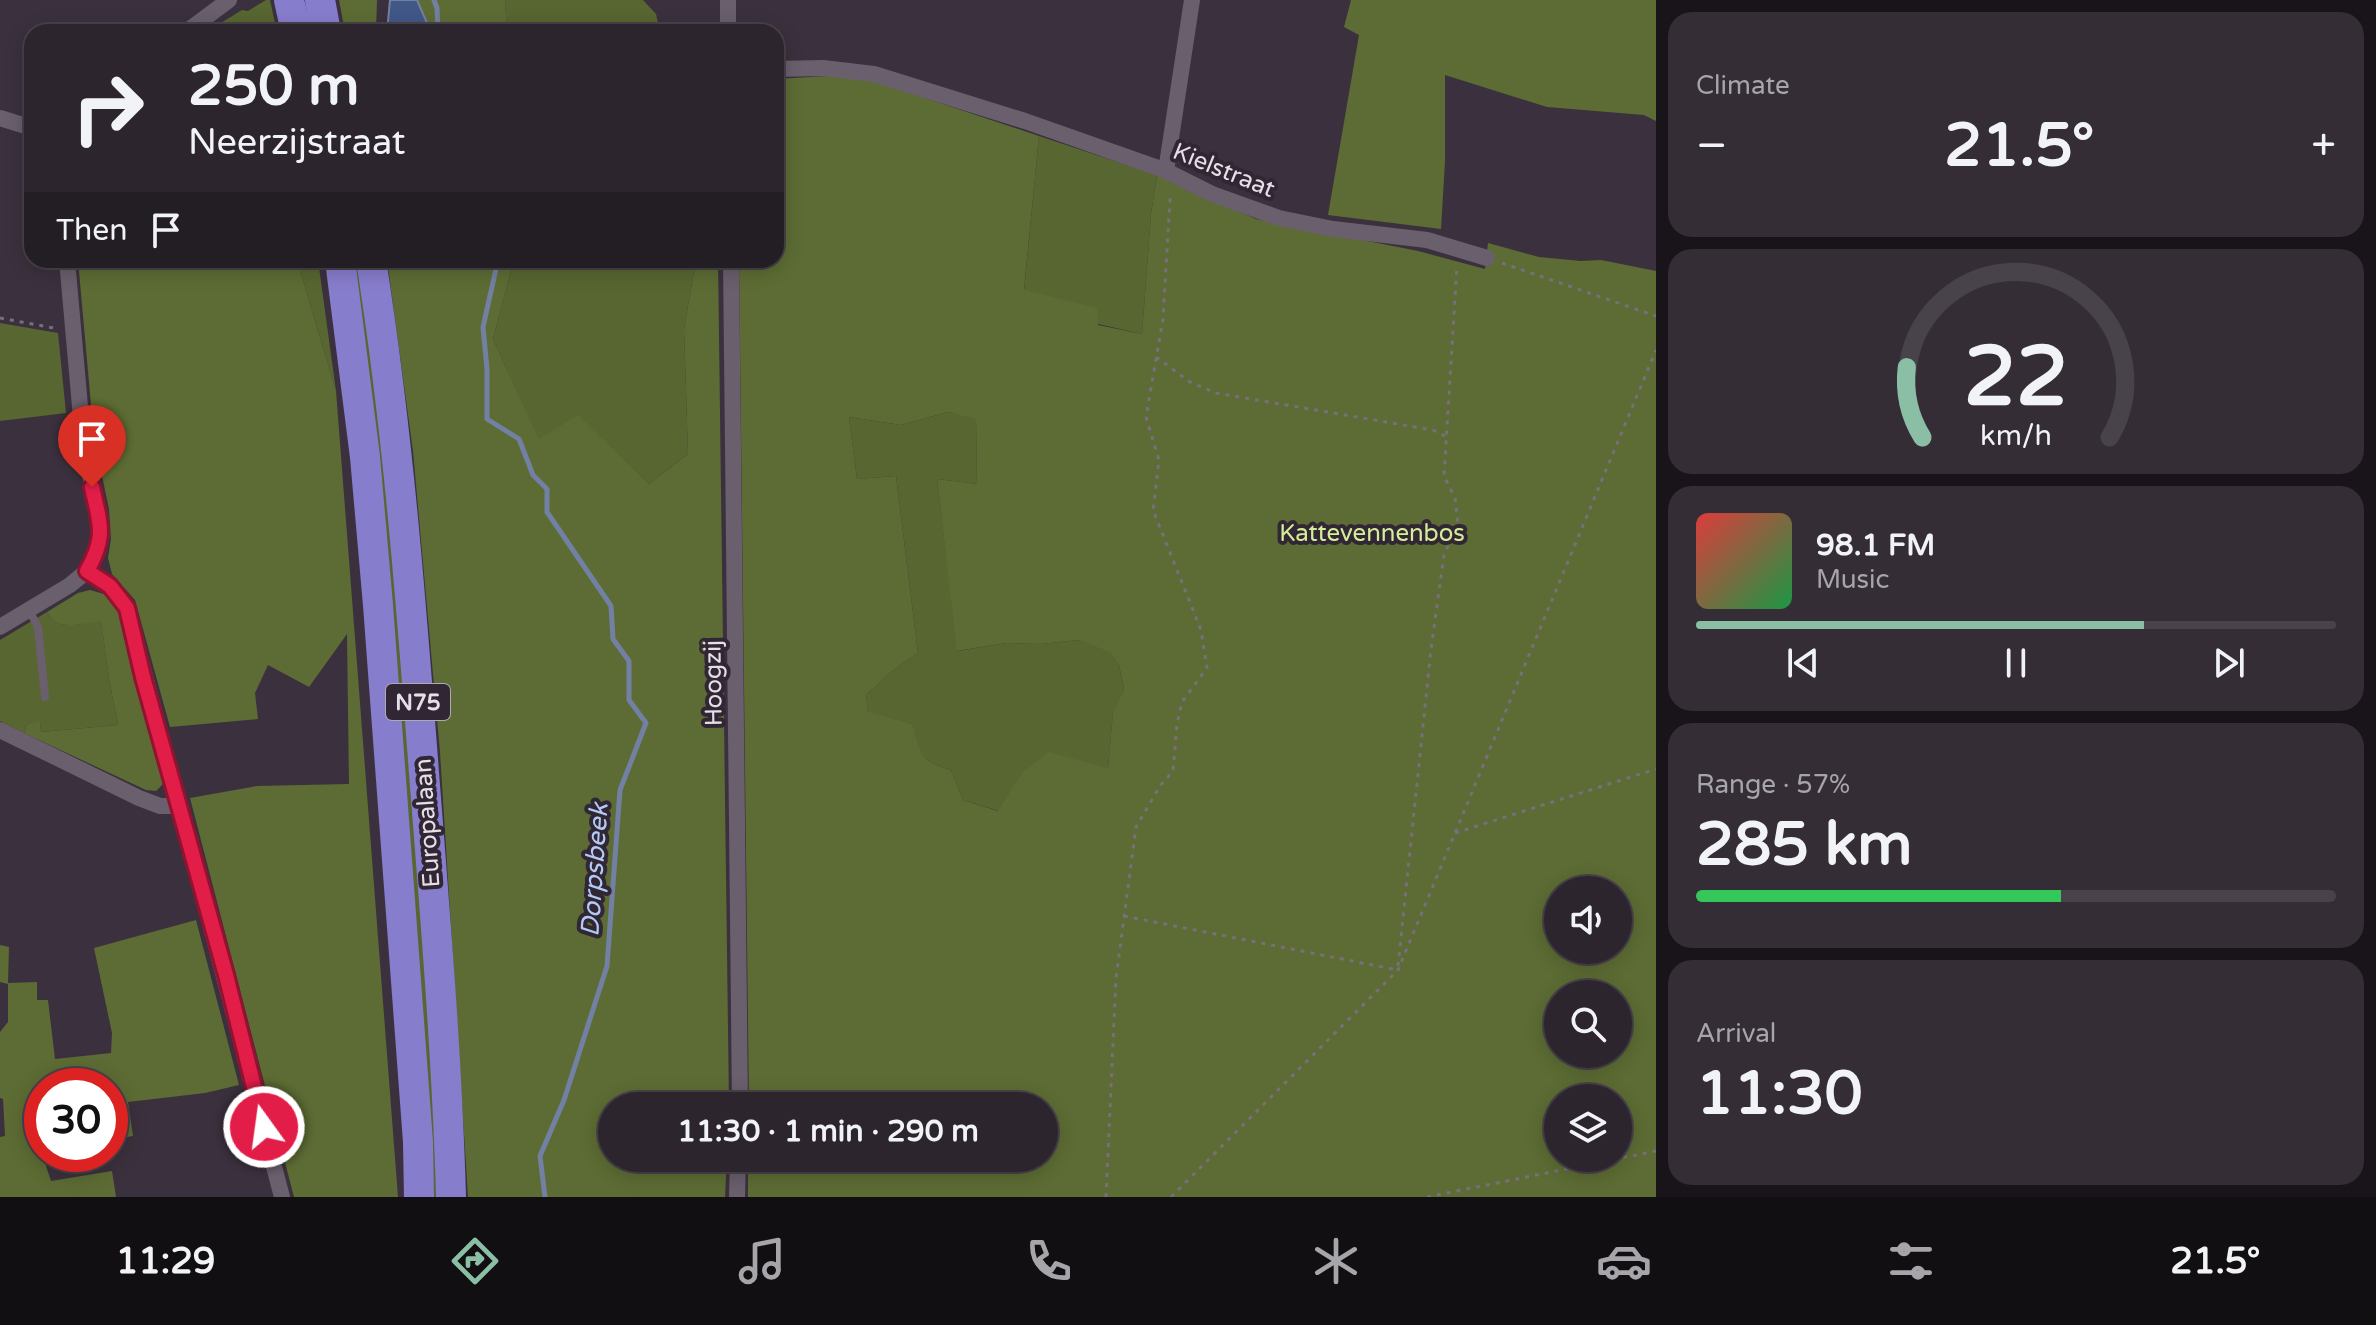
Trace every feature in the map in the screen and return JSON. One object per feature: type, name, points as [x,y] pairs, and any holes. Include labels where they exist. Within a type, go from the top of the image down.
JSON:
[{"type":"highway","points":[[320,0],[324,24]]},
{"type":"highway","points":[[289,1],[294,24]]},
{"type":"highway","name":"Europalaan","points":[[341,268],[365,457],[377,590],[417,1126],[419,1197]]},
{"type":"highway","name":"Europalaan","points":[[372,268],[387,360],[403,500],[430,849],[451,1197]]},
{"type":"street","points":[[197,24],[229,0]]},
{"type":"street","points":[[728,0],[728,24]]},
{"type":"street","points":[[1166,171],[1192,0]]},
{"type":"street","name":"Kielstraat","points":[[784,69],[823,68],[874,74],[1025,121],[1166,171],[1212,194],[1279,218],[1333,229],[1427,240],[1487,258]]},
{"type":"street","points":[[0,118],[24,125]]},
{"type":"street","points":[[0,627],[70,585],[87,571],[102,535],[83,440],[68,268]]},
{"type":"street","name":"Hoogzij","points":[[731,268],[740,1092]]},
{"type":"street","points":[[87,571],[110,586],[127,608],[282,1197]]},
{"type":"street","points":[[0,730],[150,802],[160,806],[178,806]]},
{"type":"street","points":[[737,1197],[738,1172]]},
{"type":"lane","points":[[29,610],[38,627],[45,697]]},
{"type":"path","points":[[1106,1197],[1116,978],[1136,827],[1160,786],[1173,771],[1182,702],[1207,668],[1201,630],[1153,510],[1159,460],[1146,417],[1163,319],[1170,200],[1177,186]]},
{"type":"path","points":[[1398,970],[1435,618],[1444,555],[1458,524],[1455,498],[1444,476],[1458,256]]},
{"type":"path","points":[[1487,258],[1656,316]]},
{"type":"path","points":[[0,318],[73,332]]},
{"type":"path","points":[[1171,1197],[1398,970],[1656,350]]},
{"type":"path","points":[[1156,357],[1190,382],[1216,393],[1433,430],[1446,437]]},
{"type":"path","points":[[1455,833],[1656,769]]},
{"type":"path","points":[[1124,916],[1398,970]]},
{"type":"path","points":[[1427,1197],[1656,1151]]},
{"type":"green space","points":[[270,0],[275,24],[219,24],[242,10],[248,11]]},
{"type":"green space","points":[[339,0],[377,0],[376,24],[344,24]]},
{"type":"green space","points":[[417,0],[505,0],[506,24],[427,23]]},
{"type":"green space","points":[[505,0],[643,0],[656,14],[658,24],[506,24]]},
{"type":"green space","points":[[1351,0],[1656,0],[1656,121],[1644,115],[1547,107],[1445,75],[1441,229],[1328,215],[1359,35],[1344,27]]},
{"type":"green space","name":"Kattevennenbos","points":[[828,76],[874,81],[1039,136],[1024,290],[1097,308],[1098,325],[1142,334],[1157,175],[1256,219],[1418,251],[1485,269],[1488,243],[1539,257],[1601,260],[1656,271],[1656,1197],[748,1197],[748,1172],[1058,1172],[1058,1092],[749,1092],[739,268],[784,268],[784,79]],"holes":[[[948,412],[976,419],[977,484],[937,479],[957,651],[1006,643],[1041,644],[1078,640],[1110,652],[1119,665],[1124,689],[1113,712],[1108,768],[1048,752],[1022,773],[998,811],[963,800],[951,770],[923,755],[913,724],[868,712],[866,695],[918,653],[896,476],[857,479],[849,417],[901,425]]]},
{"type":"green space","points":[[1039,136],[1157,175],[1142,334],[1098,324],[1024,291]]},
{"type":"green space","points":[[79,268],[299,268],[336,391],[398,1197],[294,1197],[190,798],[257,786],[349,784],[347,634],[309,687],[268,665],[255,693],[258,719],[170,727],[135,600],[112,574],[108,558],[111,539],[109,509],[94,438]]},
{"type":"green space","points":[[299,268],[319,268],[336,391]]},
{"type":"green space","points":[[352,268],[361,268],[395,523],[441,1197],[429,1197]]},
{"type":"green space","points":[[388,268],[512,268],[493,339],[539,439],[578,415],[649,484],[688,454],[684,329],[695,268],[718,268],[729,1092],[598,1092],[598,1172],[726,1172],[725,1197],[468,1197],[440,752],[413,451]]},
{"type":"green space","points":[[512,268],[695,268],[684,329],[688,454],[649,484],[578,416],[539,440],[493,339]]},
{"type":"green space","points":[[0,323],[58,333],[66,413],[0,421]]},
{"type":"green space","points":[[948,412],[976,418],[977,484],[937,479],[958,651],[1006,643],[1041,644],[1078,640],[1110,651],[1119,665],[1124,689],[1113,713],[1108,768],[1022,774],[999,811],[963,800],[951,770],[923,755],[913,724],[868,713],[866,695],[918,653],[896,476],[857,479],[849,417],[901,425]]},
{"type":"green space","points":[[90,590],[107,595],[118,607],[162,772],[163,784],[156,791],[146,790],[24,733],[27,724],[40,721],[41,732],[118,725],[101,621],[64,625],[47,612],[78,593]]},
{"type":"green space","points":[[47,612],[64,625],[101,620],[118,725],[41,732],[40,722],[27,724],[24,733],[0,721],[0,640]]},
{"type":"green space","points":[[196,920],[239,1085],[205,1093],[128,1102],[128,1068],[24,1068],[24,1172],[48,1172],[51,1181],[112,1172],[116,1197],[0,1197],[0,1137],[5,1136],[3,1099],[0,1098],[0,1032],[8,1022],[8,984],[0,982],[0,945],[9,947],[8,983],[37,982],[37,1000],[48,1000],[55,1059],[111,1053],[112,1033],[94,948]]},
{"type":"green space","points":[[128,1102],[133,1136],[128,1137]]},
{"type":"water","points":[[390,0],[417,0],[427,23],[427,24],[388,24]]},
{"type":"waterway","name":"Dorpsbeek","points":[[434,0],[438,24]]},
{"type":"waterway","name":"Dorpsbeek","points":[[496,268],[483,327],[487,419],[519,439],[533,475],[547,489],[547,512],[611,606],[613,639],[629,661],[629,700],[646,723],[620,790],[607,966],[564,1100],[540,1156],[545,1197]]},
{"type":"route","points":[[92,487],[102,535],[87,571],[110,586],[127,608],[264,1127]]}]
